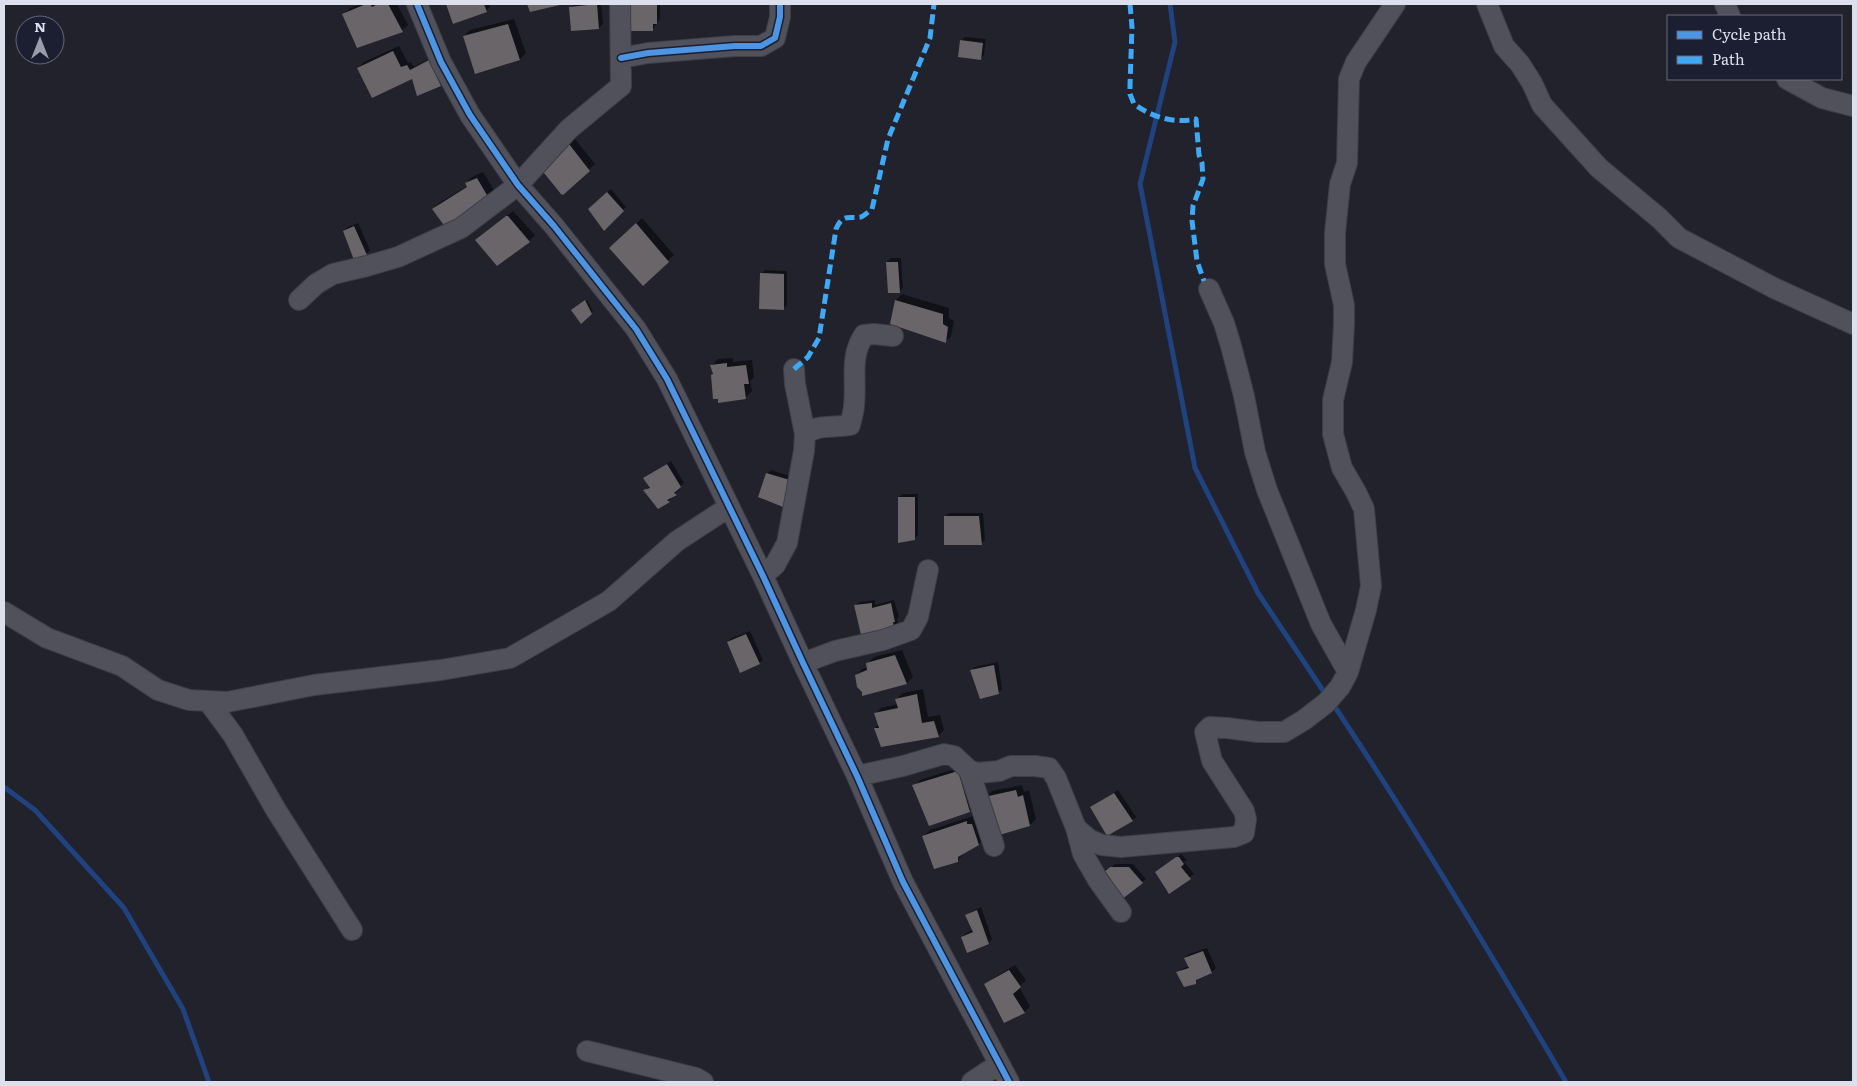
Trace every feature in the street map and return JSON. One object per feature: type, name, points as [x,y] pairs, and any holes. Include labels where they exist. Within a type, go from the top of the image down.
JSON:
[{"type":"street","points":[[417,4],[441,62],[470,115],[518,185],[554,226],[636,329],[667,379],[730,507],[857,776],[903,882],[1009,1082]]},
{"type":"street","points":[[299,300],[316,284],[333,274],[398,257],[461,228],[518,185],[569,129],[621,86],[620,4]]},
{"type":"street","points":[[621,58],[658,52],[735,46],[761,46],[775,38],[780,17],[780,4]]},
{"type":"street","points":[[1076,828],[1090,840],[1102,845],[1121,848],[1234,837],[1244,833],[1246,819],[1212,761],[1205,732],[1210,727],[1258,732],[1284,732],[1326,703],[1340,687],[1348,672],[1371,586],[1364,509],[1342,468],[1333,434],[1333,400],[1342,362],[1344,324],[1344,305],[1335,264],[1335,233],[1340,184],[1347,163],[1349,79],[1361,54],[1395,4]]},
{"type":"street","points":[[1487,4],[1504,46],[1520,64],[1532,83],[1542,105],[1599,168],[1659,218],[1679,238],[1774,288],[1853,324]]},
{"type":"street","points":[[1789,80],[1822,98],[1853,106]]},
{"type":"street","points":[[1209,289],[1224,323],[1231,346],[1244,396],[1255,452],[1267,490],[1321,624],[1348,672]]},
{"type":"street","points":[[805,434],[814,427],[850,425],[854,406],[854,360],[857,346],[864,335],[893,336]]},
{"type":"street","points":[[763,576],[776,564],[787,543],[804,451],[805,434],[795,384],[794,369]]},
{"type":"street","points":[[4,612],[47,638],[122,666],[158,690],[189,700],[227,702],[314,685],[441,670],[510,658],[610,600],[677,541],[730,507]]},
{"type":"street","points":[[803,663],[835,651],[883,640],[911,630],[918,617],[928,570]]},
{"type":"street","points":[[208,701],[233,735],[276,810],[352,930]]},
{"type":"street","points":[[857,776],[903,766],[944,754],[954,756],[969,770],[978,773],[987,773],[1011,766],[1049,768],[1056,778],[1076,828],[1083,854],[1098,880],[1121,912]]},
{"type":"street","points":[[969,770],[994,846]]},
{"type":"street","points":[[587,1051],[696,1078],[703,1082]]},
{"type":"street","points":[[972,1082],[999,1064]]},
{"type":"building","points":[[370,4],[372,7],[378,4],[388,4],[403,32],[357,48],[342,14]]},
{"type":"building","points":[[446,4],[484,4],[487,12],[453,24]]},
{"type":"building","points":[[527,4],[560,4],[560,5],[530,12]]},
{"type":"building","points":[[597,4],[599,29],[571,31],[569,7]]},
{"type":"building","points":[[631,4],[657,4],[657,24],[653,24],[653,31],[631,31],[628,22],[631,21]]},
{"type":"building","points":[[508,24],[520,60],[475,74],[463,36]]},
{"type":"building","points":[[960,40],[983,43],[981,60],[958,57]]},
{"type":"building","points":[[393,51],[401,67],[407,65],[410,70],[429,60],[441,86],[417,96],[412,79],[372,98],[357,68]]},
{"type":"building","points":[[569,144],[590,171],[563,195],[540,168]]},
{"type":"building","points":[[477,178],[491,202],[446,228],[432,209],[467,187],[465,183]]},
{"type":"building","points":[[607,192],[624,211],[604,231],[588,209]]},
{"type":"building","points":[[506,216],[530,242],[497,266],[475,240]]},
{"type":"building","points":[[636,223],[669,262],[643,286],[609,248]]},
{"type":"building","points":[[354,226],[367,255],[354,260],[343,231]]},
{"type":"building","points":[[886,262],[898,262],[900,293],[888,293]]},
{"type":"building","points":[[760,273],[784,274],[784,310],[759,309]]},
{"type":"building","points":[[585,300],[592,314],[581,324],[571,310]]},
{"type":"building","points":[[895,300],[943,314],[943,324],[948,327],[946,343],[890,324]]},
{"type":"building","points":[[727,363],[727,367],[746,365],[749,384],[744,384],[746,399],[718,403],[718,399],[713,399],[711,375],[713,374],[710,365]]},
{"type":"building","points":[[667,464],[681,487],[674,493],[677,495],[667,500],[670,502],[658,509],[643,490],[650,488],[643,478]]},
{"type":"building","points":[[766,473],[790,480],[783,507],[758,497]]},
{"type":"building","points":[[898,497],[915,497],[915,540],[898,543]]},
{"type":"building","points":[[944,516],[979,516],[982,545],[944,545]]},
{"type":"building","points":[[872,603],[872,608],[891,603],[895,632],[862,639],[854,605]]},
{"type":"building","points":[[746,634],[760,664],[740,673],[727,642]]},
{"type":"building","points":[[895,655],[907,684],[862,696],[862,692],[857,687],[855,675],[867,670],[866,663]]},
{"type":"building","points":[[994,665],[999,694],[980,699],[970,670]]},
{"type":"building","points":[[917,694],[922,723],[934,721],[939,737],[881,747],[874,728],[879,728],[874,713],[898,708],[895,699]]},
{"type":"building","points":[[958,771],[970,812],[929,826],[912,785]]},
{"type":"building","points":[[1016,790],[1018,797],[1023,795],[1030,826],[996,836],[984,797]]},
{"type":"building","points":[[1114,793],[1133,821],[1107,836],[1090,807]]},
{"type":"building","points":[[967,821],[967,824],[972,824],[979,845],[958,857],[958,862],[934,869],[922,836]]},
{"type":"building","points":[[1176,857],[1179,857],[1184,864],[1181,867],[1191,879],[1169,894],[1155,872]]},
{"type":"building","points":[[1110,867],[1129,867],[1143,883],[1121,900],[1102,874]]},
{"type":"building","points":[[977,910],[989,944],[967,953],[961,937],[973,932],[965,915]]},
{"type":"building","points":[[1203,951],[1212,973],[1196,980],[1196,984],[1184,987],[1176,972],[1189,968],[1184,958]]},
{"type":"building","points":[[1009,970],[1021,987],[1013,994],[1025,1013],[1004,1023],[984,984]]},
{"type":"waterway","points":[[1170,4],[1175,42],[1140,184],[1195,468],[1258,593],[1326,695]]},
{"type":"waterway","points":[[1333,704],[1452,891],[1566,1082]]},
{"type":"waterway","points":[[4,787],[35,810],[124,908],[183,1009],[209,1082]]},
{"type":"marked path","points":[[794,369],[808,357],[819,338],[836,229],[844,219],[861,217],[872,209],[888,139],[930,38],[934,4]]},
{"type":"marked path","points":[[1130,4],[1132,27],[1130,94],[1134,104],[1148,113],[1171,120],[1196,119],[1203,179],[1193,206],[1192,221],[1197,261],[1204,281]]},
{"type":"cycle path","points":[[417,4],[441,62],[470,115],[518,185],[554,226],[636,329],[667,379],[763,576],[857,776],[903,882],[1009,1082]]},
{"type":"cycle path","points":[[621,58],[648,53],[735,46],[761,46],[775,38],[780,17],[780,4]]}]
